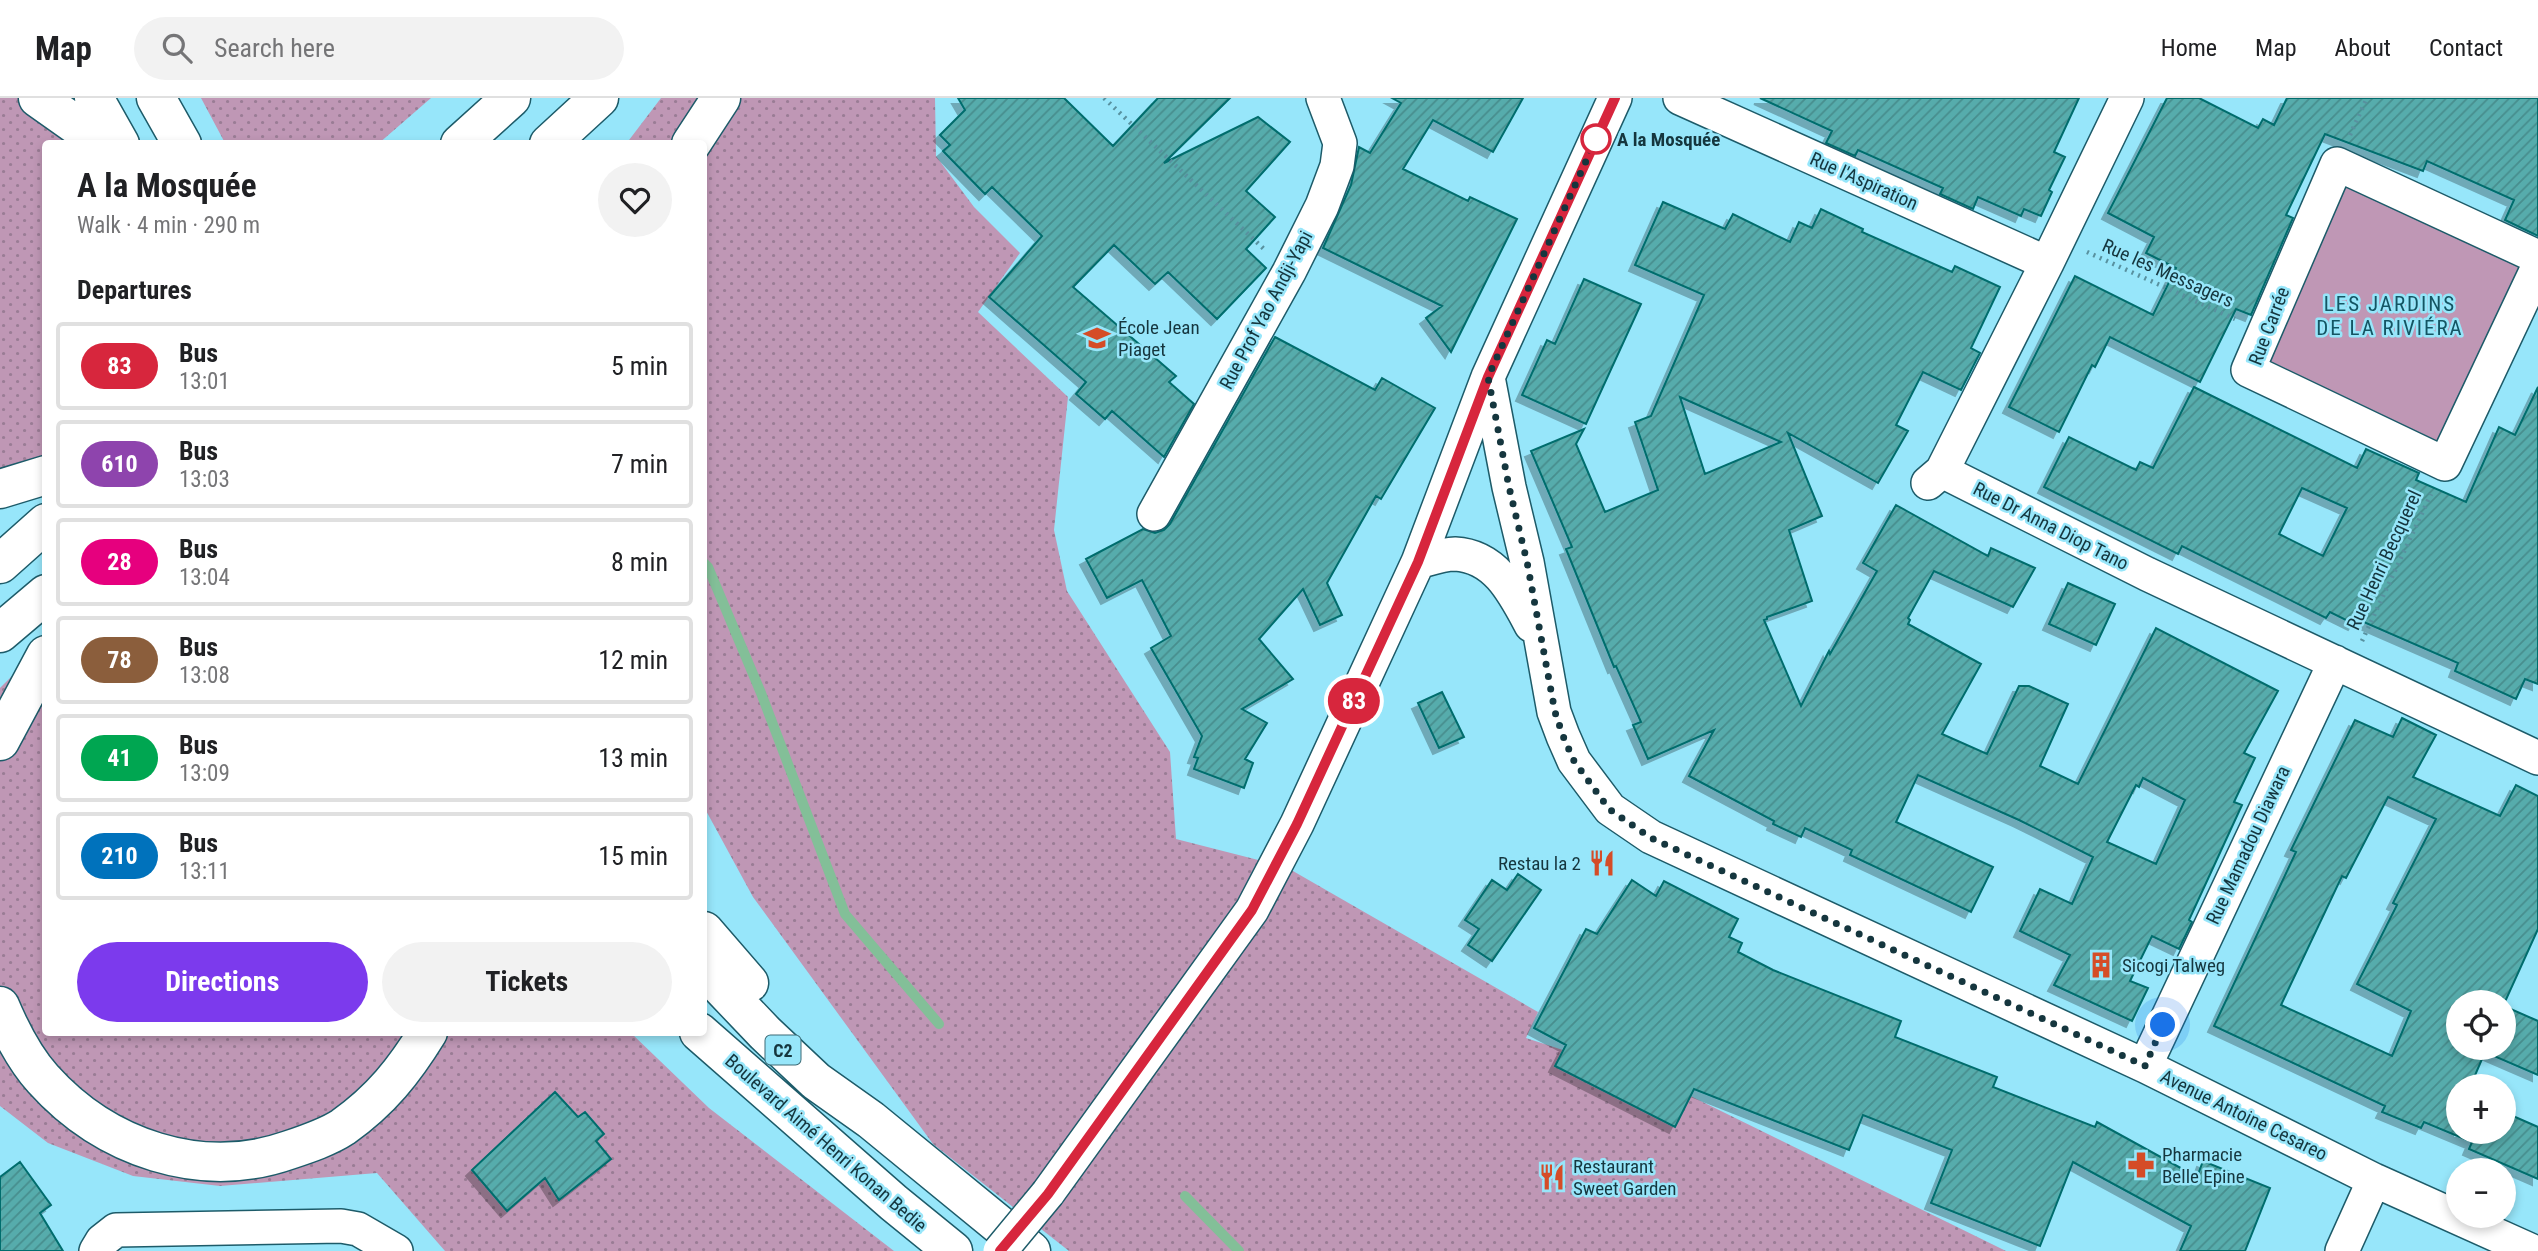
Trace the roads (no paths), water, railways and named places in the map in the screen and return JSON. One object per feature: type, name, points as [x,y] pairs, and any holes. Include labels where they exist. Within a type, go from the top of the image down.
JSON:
[{"type":"main road","points":[[38,98],[97,140]]},
{"type":"main road","points":[[94,98],[118,140]]},
{"type":"main road","points":[[156,98],[180,140]]},
{"type":"main road","points":[[464,140],[511,98]]},
{"type":"main road","points":[[553,140],[599,98]]},
{"type":"main road","points":[[694,140],[721,98]]},
{"type":"main road","points":[[0,489],[42,476]]},
{"type":"main road","points":[[0,564],[42,527]]},
{"type":"main road","points":[[0,633],[42,597]]},
{"type":"main road","points":[[0,741],[42,662]]},
{"type":"main road","points":[[707,935],[769,1006],[830,1068],[871,1120],[1031,1251]]},
{"type":"main road","name":"C2","points":[[707,972],[816,1081],[871,1120]]},
{"type":"main road","points":[[0,1006],[13,1037],[43,1078],[71,1105],[133,1145],[210,1163],[262,1159],[341,1128],[394,1083],[425,1036]]},
{"type":"main road","name":"Boulevard Aimé Henri Konan Bedie","points":[[704,1036],[894,1203],[953,1251]]},
{"type":"street","name":"Rue Prof Yao Andji-Yapi","points":[[1154,514],[1289,272],[1322,206],[1337,166],[1340,143],[1323,98]]},
{"type":"street","points":[[1000,1251],[1048,1194],[1252,910],[1303,813],[1418,562],[1488,377],[1615,98]]},
{"type":"street","name":"Rue l'Aspiration","points":[[1680,98],[2053,251]]},
{"type":"street","name":"Rue Dr Anna Diop Tano","points":[[2127,98],[2053,251],[1935,477],[2538,758]]},
{"type":"street","name":"Rue Carrée","points":[[2538,257],[2337,164],[2248,370],[2445,464],[2538,267]]},
{"type":"street","name":"Avenue Antoine Cesareo","points":[[1488,377],[1555,712],[1574,761],[1609,809],[1651,838],[2145,1066],[2374,1180],[2532,1251]]},
{"type":"street","points":[[1418,562],[1453,554],[1484,561],[1497,572],[1511,591],[1543,648]]},
{"type":"street","name":"Rue Mamadou Diawara","points":[[2145,1066],[2342,665]]},
{"type":"street","points":[[2342,1251],[2374,1180]]},
{"type":"street","points":[[96,1251],[102,1241],[116,1230],[341,1226],[358,1229],[396,1251]]},
{"type":"waterway","points":[[707,566],[761,693],[845,914],[939,1024]]},
{"type":"waterway","points":[[1185,1196],[1239,1251]]},
{"type":"place","name":"A la Mosquée","points":[[1596,139]]},
{"type":"place","name":"École Jean Piaget","points":[[1097,338]]},
{"type":"place","name":"Restau la 2","points":[[1602,863]]},
{"type":"place","name":"Sicogi Talweg","points":[[2101,965]]},
{"type":"place","name":"Pharmacie Belle Epine","points":[[2141,1165]]},
{"type":"place","name":"Restaurant Sweet Garden","points":[[1552,1177]]},
{"type":"district","name":"LES JARDINS DE LA RIVIÉRA","points":[[2390,316]]}]
